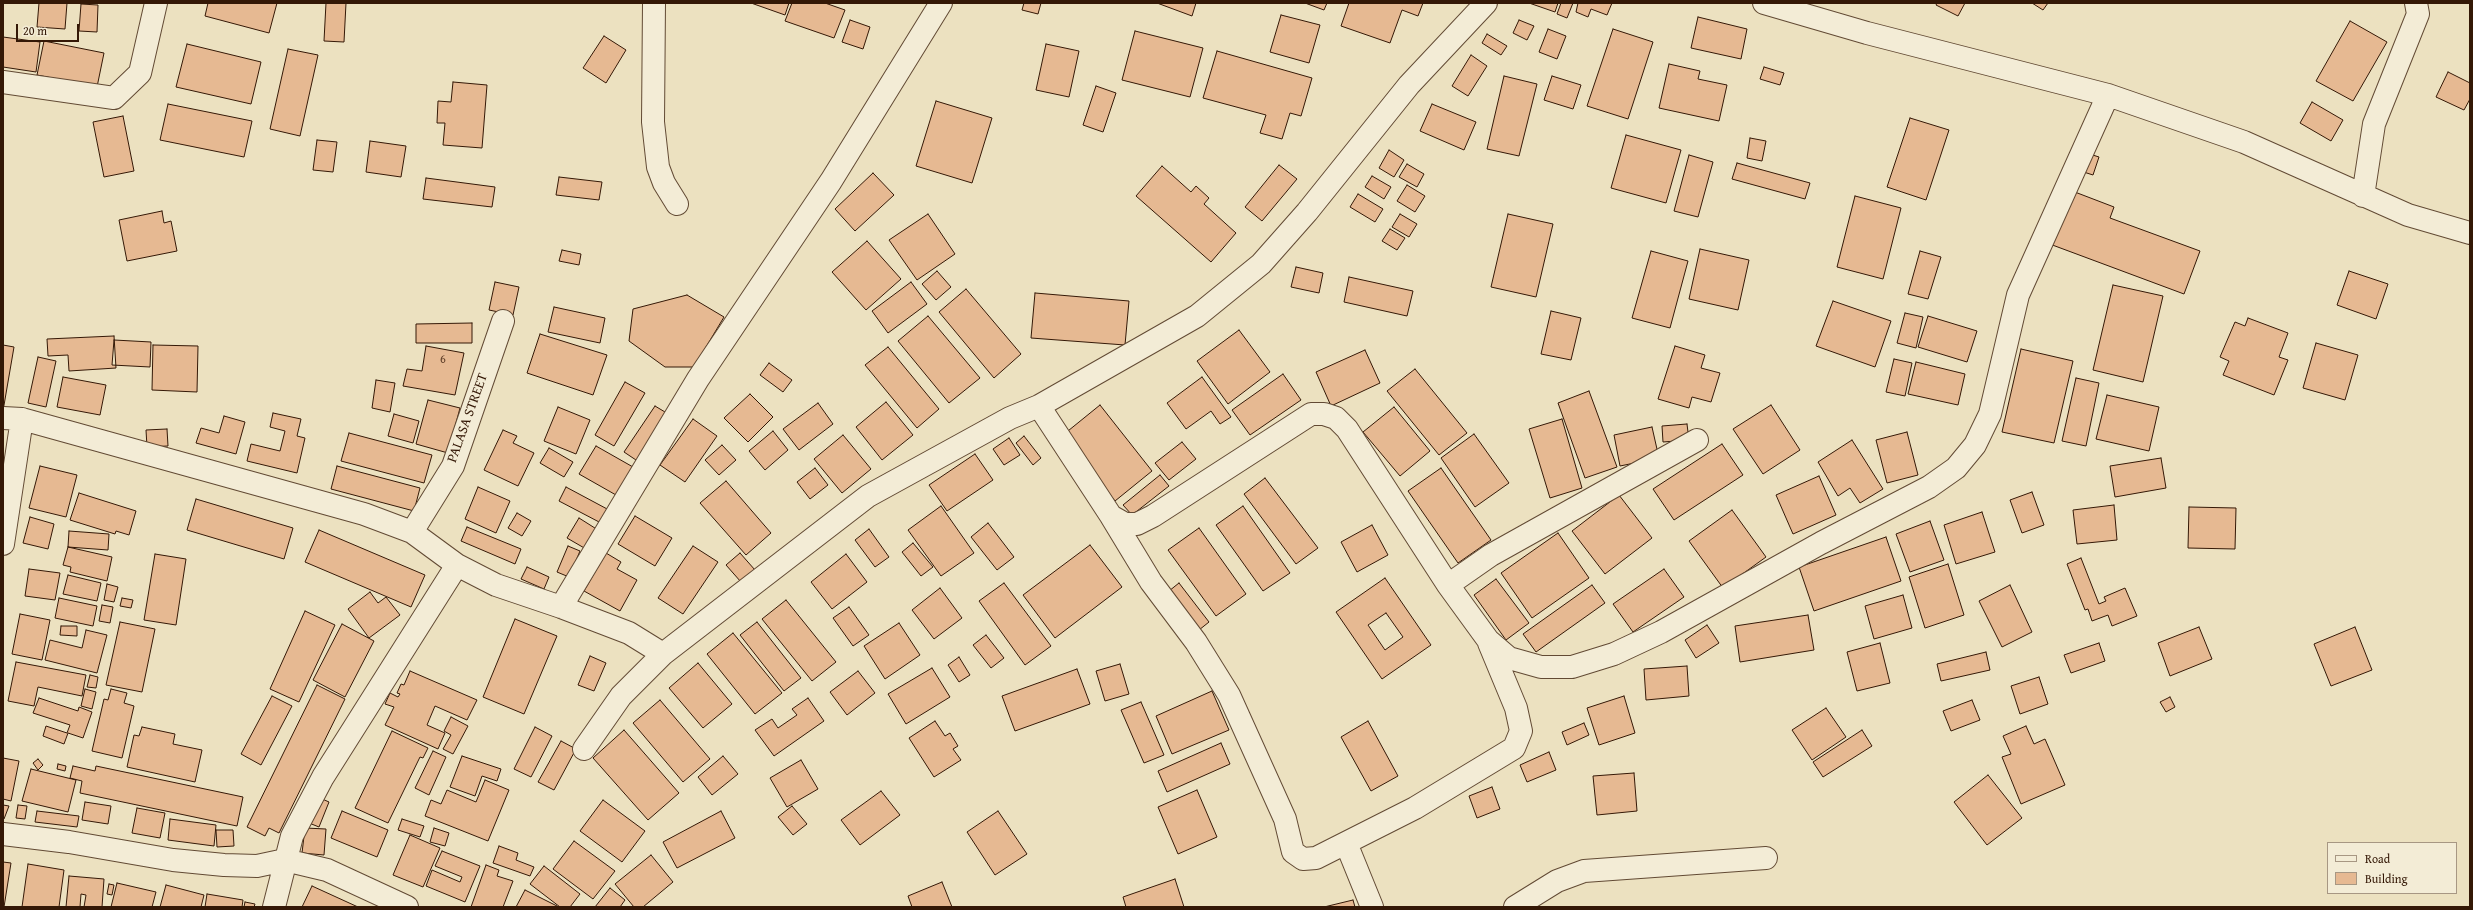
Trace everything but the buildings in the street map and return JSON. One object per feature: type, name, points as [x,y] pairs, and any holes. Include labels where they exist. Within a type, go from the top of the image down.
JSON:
[{"type":"street","points":[[3,82],[114,98],[140,73],[156,3]]},
{"type":"street","points":[[654,3],[653,122],[657,160],[664,183],[678,204]]},
{"type":"street","points":[[562,607],[698,379],[831,181],[940,3]]},
{"type":"street","points":[[584,749],[620,696],[663,654],[868,496],[1010,418],[1039,406],[1197,316],[1262,264],[1307,212],[1409,85],[1486,3]]},
{"type":"street","points":[[1764,3],[1867,33],[2108,95],[2244,142],[2408,215],[2470,233]]},
{"type":"street","points":[[2364,196],[2374,124],[2418,14],[2416,3]]},
{"type":"street","points":[[1111,516],[1125,524],[1137,524],[1311,414],[1324,414],[1336,418],[1347,429],[1448,585],[1488,640],[1509,658],[1541,667],[1572,667],[1614,654],[1661,632],[1821,543],[1929,487],[1956,468],[1975,445],[1990,414],[2018,295],[2108,95]]},
{"type":"street","name":"PALASA STREET","points":[[412,532],[453,466],[503,321]]},
{"type":"street","points":[[1039,406],[1111,516],[1151,582],[1196,642],[1229,694],[1285,819],[1293,852],[1303,859],[1316,858],[1416,808],[1514,748],[1521,731],[1516,708],[1488,640]]},
{"type":"street","points":[[3,544],[12,419],[364,514],[412,532],[457,565],[496,585],[562,607],[629,633],[663,654]]},
{"type":"street","points":[[1448,585],[1491,555],[1697,440]]},
{"type":"street","points":[[274,907],[284,860],[292,836],[324,777],[457,565]]},
{"type":"street","points":[[3,834],[69,842],[173,860],[224,865],[257,866],[284,860],[327,870],[407,907]]},
{"type":"street","points":[[1346,843],[1372,907]]},
{"type":"street","points":[[1515,907],[1557,880],[1584,871],[1766,858]]}]
